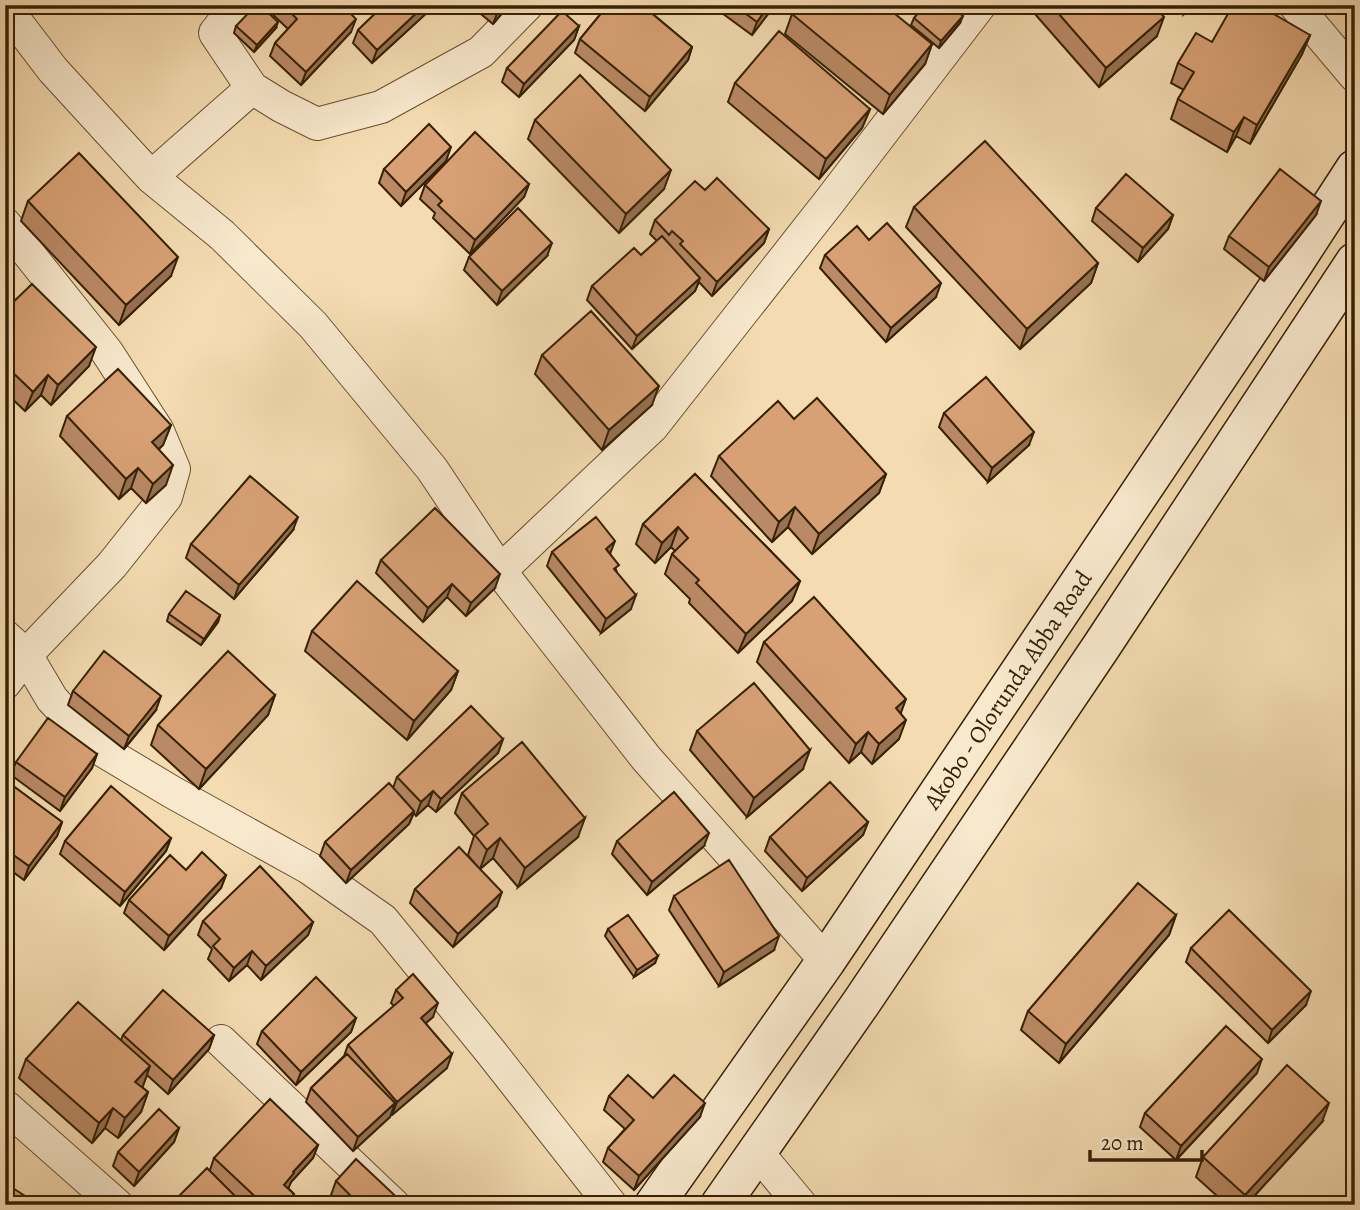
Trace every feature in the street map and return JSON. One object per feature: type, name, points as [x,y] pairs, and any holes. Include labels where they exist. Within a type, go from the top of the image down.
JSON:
[{"type":"main road","name":"Akobo - Olorunda Abba Road","points":[[654,1205],[826,961],[1355,169]]},
{"type":"main road","points":[[720,1205],[861,1003],[1094,659],[1355,262]]},
{"type":"street","points":[[237,5],[215,33],[252,88],[317,124],[382,107],[481,52],[527,5]]},
{"type":"street","points":[[500,571],[652,427],[980,5]]},
{"type":"street","points":[[1295,5],[1355,76]]},
{"type":"street","points":[[5,7],[53,70],[151,177],[222,235],[313,325],[432,469],[500,571],[646,758],[826,961]]},
{"type":"street","points":[[151,177],[252,88]]},
{"type":"street","points":[[5,224],[107,352],[158,430],[174,470],[166,497],[112,565],[15,645],[5,683]]},
{"type":"street","points":[[15,645],[52,699],[95,746],[309,868],[383,920],[611,1205]]},
{"type":"street","points":[[221,1041],[394,1205]]},
{"type":"street","points":[[5,1106],[117,1205]]},
{"type":"street","points":[[757,1152],[801,1205]]},
{"type":"building","points":[[256,5],[260,5],[278,22],[257,45],[236,26]]},
{"type":"building","points":[[283,5],[342,5],[356,19],[306,72],[275,43],[297,19]]},
{"type":"building","points":[[384,5],[425,5],[377,50],[358,30]]},
{"type":"building","points":[[491,5],[503,5],[498,11]]},
{"type":"building","points":[[608,5],[646,5],[644,7],[692,47],[650,97],[580,39]]},
{"type":"building","points":[[734,5],[769,5],[757,22]]},
{"type":"building","points":[[800,5],[884,5],[932,44],[890,95],[792,14]]},
{"type":"building","points":[[925,5],[949,5],[963,16],[941,41],[914,18]]},
{"type":"building","points":[[1051,5],[1154,5],[1164,17],[1106,68]]},
{"type":"building","points":[[1233,5],[1258,5],[1310,35],[1257,125],[1244,117],[1234,132],[1178,99],[1194,72],[1178,63],[1196,33],[1212,42]]},
{"type":"building","points":[[562,11],[579,26],[524,84],[507,68]]},
{"type":"building","points":[[779,31],[870,109],[826,159],[735,83]]},
{"type":"building","points":[[580,75],[671,170],[626,214],[535,120]]},
{"type":"building","points":[[429,124],[451,147],[406,192],[384,169]]},
{"type":"building","points":[[475,132],[529,184],[475,240],[438,205],[442,201],[425,185]]},
{"type":"building","points":[[985,141],[1098,263],[1027,329],[914,207]]},
{"type":"building","points":[[79,153],[178,257],[126,305],[28,201]]},
{"type":"building","points":[[1280,169],[1321,201],[1269,267],[1229,236]]},
{"type":"building","points":[[1126,174],[1173,215],[1143,248],[1096,208]]},
{"type":"building","points":[[717,178],[769,229],[717,282],[680,244],[683,241],[672,231],[669,235],[655,220],[695,181],[705,190]]},
{"type":"building","points":[[518,208],[552,243],[502,291],[469,257]]},
{"type":"building","points":[[887,223],[941,283],[891,328],[825,255],[857,226],[869,240]]},
{"type":"building","points":[[662,236],[700,278],[637,336],[592,286],[634,248],[641,255]]},
{"type":"building","points":[[5,245],[13,255],[5,260]]},
{"type":"building","points":[[32,284],[96,347],[58,385],[48,375],[33,392],[5,365],[5,310]]},
{"type":"building","points":[[591,311],[659,386],[609,430],[542,355]]},
{"type":"building","points":[[118,369],[171,425],[152,442],[173,465],[153,484],[138,468],[126,479],[67,416]]},
{"type":"building","points":[[986,377],[1034,432],[992,468],[944,413]]},
{"type":"building","points":[[817,398],[886,474],[819,534],[795,507],[779,522],[719,456],[778,401],[794,419]]},
{"type":"building","points":[[695,474],[800,581],[746,634],[696,583],[699,580],[672,554],[688,538],[678,527],[662,543],[643,524]]},
{"type":"building","points":[[250,476],[298,517],[239,585],[191,544]]},
{"type":"building","points":[[435,508],[500,574],[471,603],[452,584],[428,608],[381,560]]},
{"type":"building","points":[[596,517],[615,541],[606,549],[619,565],[614,569],[636,595],[606,619],[552,552]]},
{"type":"building","points":[[357,581],[458,671],[414,721],[312,631]]},
{"type":"building","points":[[186,591],[220,615],[204,639],[169,614]]},
{"type":"building","points":[[814,597],[906,699],[896,708],[906,720],[879,744],[868,732],[856,744],[764,642]]},
{"type":"building","points":[[104,651],[161,696],[129,736],[73,691]]},
{"type":"building","points":[[228,651],[275,695],[206,769],[158,725]]},
{"type":"building","points":[[754,683],[810,750],[754,798],[697,731]]},
{"type":"building","points":[[471,706],[503,739],[441,799],[433,791],[421,802],[397,777]]},
{"type":"building","points":[[48,718],[97,754],[65,797],[16,762]]},
{"type":"building","points":[[522,742],[585,818],[525,868],[500,838],[487,850],[475,835],[488,824],[462,793]]},
{"type":"building","points":[[5,780],[62,822],[29,866],[5,849]]},
{"type":"building","points":[[830,782],[868,822],[807,878],[770,837]]},
{"type":"building","points":[[389,783],[414,811],[351,870],[325,842]]},
{"type":"building","points":[[111,786],[171,838],[125,892],[65,841]]},
{"type":"building","points":[[674,792],[709,833],[652,882],[617,841]]},
{"type":"building","points":[[459,847],[502,892],[458,934],[415,889]]},
{"type":"building","points":[[202,852],[226,875],[169,936],[129,900],[170,855],[186,870]]},
{"type":"building","points":[[729,860],[779,936],[724,972],[674,896]]},
{"type":"building","points":[[260,866],[313,922],[266,966],[252,951],[234,968],[213,946],[220,939],[203,921]]},
{"type":"building","points":[[1138,883],[1176,915],[1066,1044],[1028,1011]]},
{"type":"building","points":[[1229,910],[1311,991],[1272,1030],[1191,948]]},
{"type":"building","points":[[628,915],[658,956],[637,970],[608,929]]},
{"type":"building","points":[[413,974],[438,1003],[421,1018],[452,1054],[397,1102],[348,1045],[403,998],[396,990]]},
{"type":"building","points":[[316,977],[356,1018],[301,1072],[262,1031]]},
{"type":"building","points":[[163,990],[214,1035],[173,1080],[123,1035]]},
{"type":"building","points":[[78,1002],[150,1066],[135,1082],[148,1092],[125,1118],[113,1108],[99,1123],[26,1059]]},
{"type":"building","points":[[1226,1026],[1262,1059],[1181,1146],[1145,1113]]},
{"type":"building","points":[[347,1054],[395,1103],[358,1137],[311,1088]]},
{"type":"building","points":[[1287,1065],[1329,1103],[1245,1195],[1203,1157]]},
{"type":"building","points":[[628,1075],[653,1098],[674,1075],[705,1103],[639,1176],[608,1148],[634,1120],[609,1096]]},
{"type":"building","points":[[270,1099],[318,1145],[284,1185],[294,1194],[283,1205],[264,1205],[214,1158]]},
{"type":"building","points":[[159,1109],[179,1128],[139,1172],[118,1152]]},
{"type":"building","points":[[356,1159],[405,1205],[341,1205],[350,1195],[336,1181]]},
{"type":"building","points":[[207,1168],[244,1205],[176,1205],[173,1202]]},
{"type":"building","points":[[5,1183],[39,1205],[5,1205]]}]
